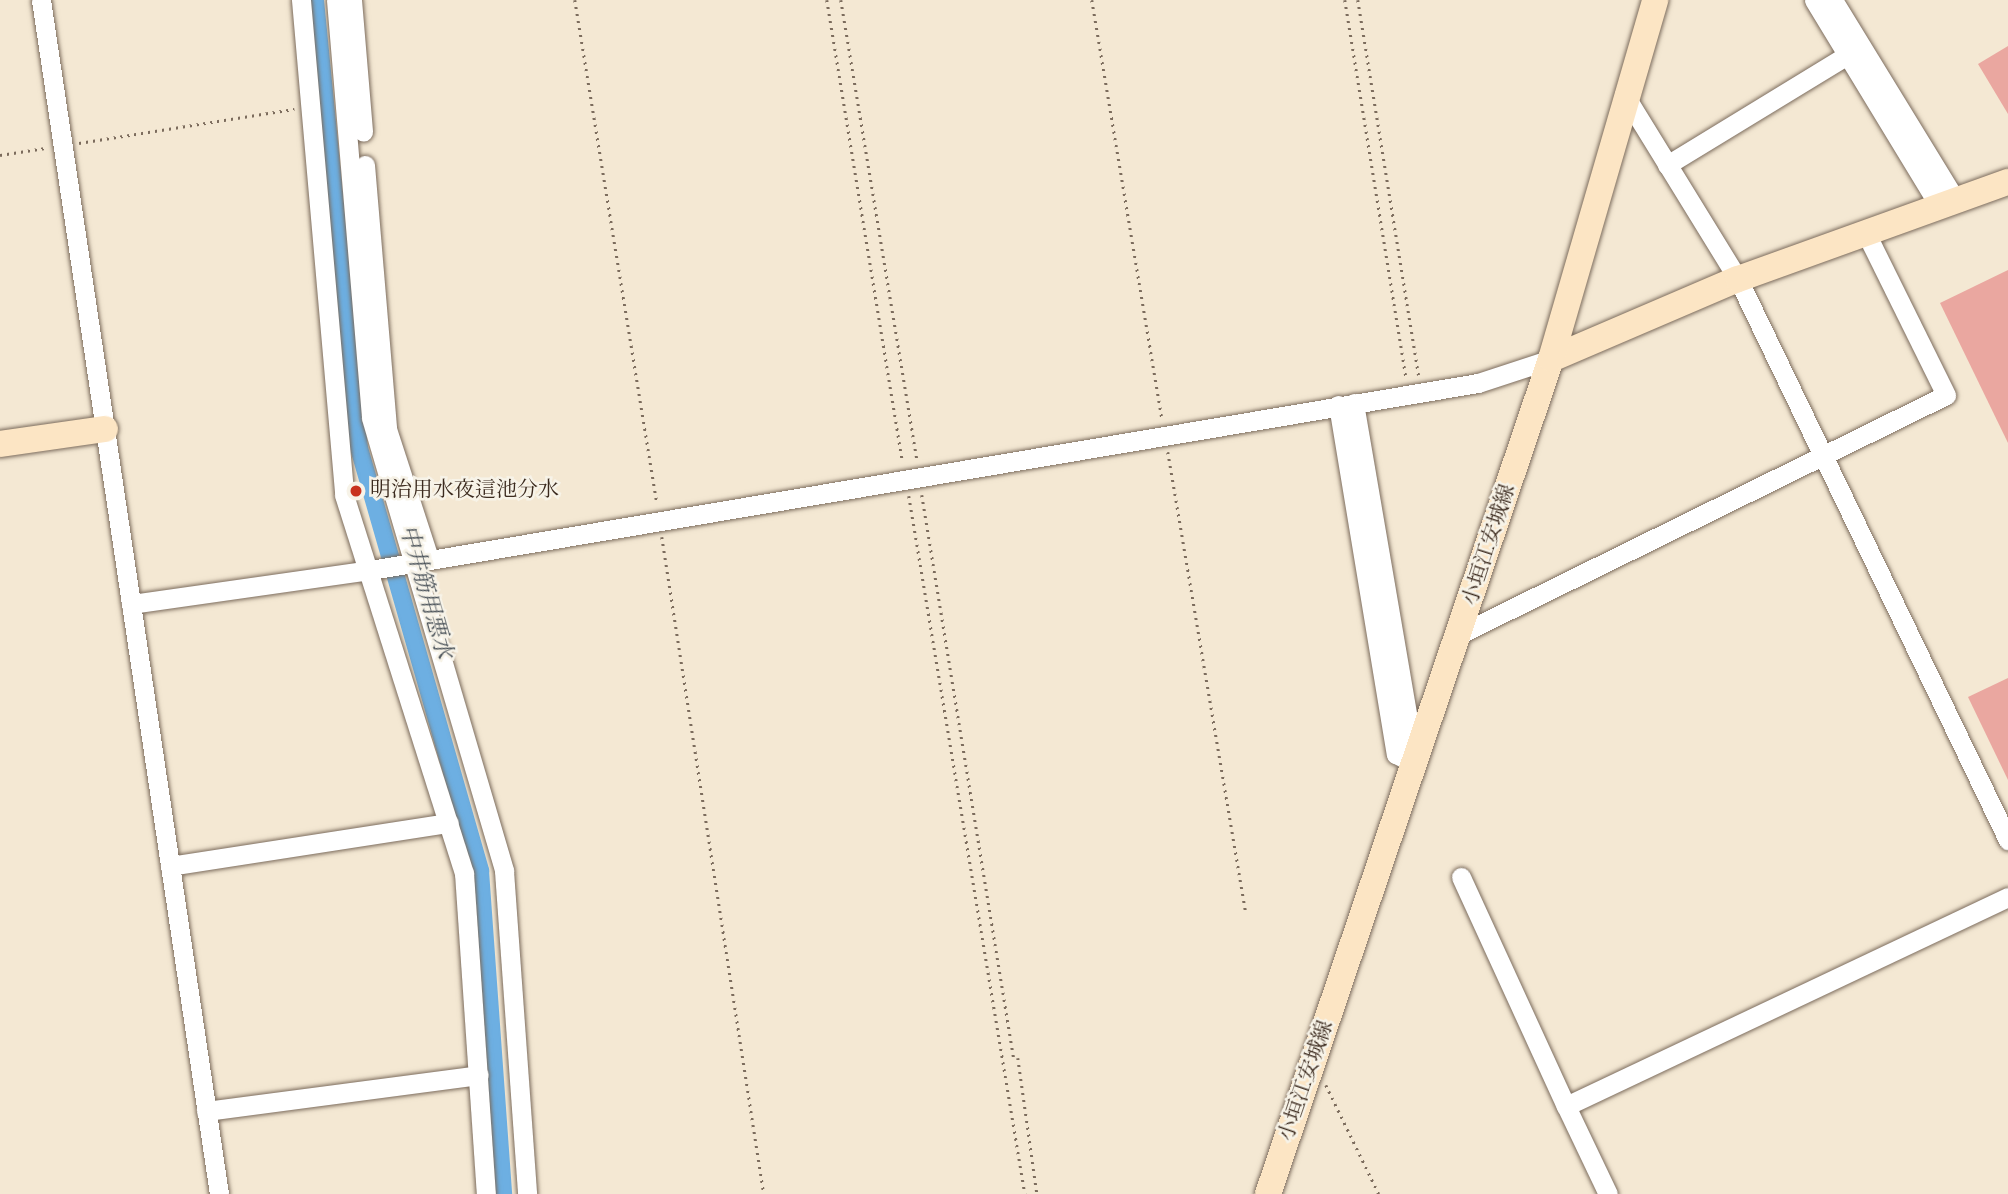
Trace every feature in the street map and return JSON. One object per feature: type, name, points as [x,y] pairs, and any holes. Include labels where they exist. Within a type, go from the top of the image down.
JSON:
[{"type":"main road","name":"小垣江安城線","points":[[1268,1194],[1462,633],[1550,359],[1624,94],[1655,0]]},
{"type":"main road","points":[[1550,359],[1738,279],[2008,182]]},
{"type":"main road","points":[[0,444],[105,429]]},
{"type":"street","points":[[41,0],[219,1194]]},
{"type":"street","points":[[301,0],[344,495],[377,569],[464,873],[486,1194]]},
{"type":"street","points":[[337,0],[371,418],[415,560],[504,871],[527,1194]]},
{"type":"street","points":[[352,0],[387,429],[415,560]]},
{"type":"street","points":[[1814,0],[1847,55],[1948,204]]},
{"type":"street","points":[[1833,0],[1948,204]]},
{"type":"street","points":[[1667,165],[1847,55]]},
{"type":"street","points":[[1624,94],[1738,279],[2008,841]]},
{"type":"street","points":[[1462,633],[1946,395],[1866,233]]},
{"type":"street","points":[[131,604],[377,569],[659,518],[1478,383],[1550,359]]},
{"type":"street","points":[[1346,404],[1416,764]]},
{"type":"street","points":[[169,860],[321,831],[327,842],[449,823]]},
{"type":"street","points":[[1461,877],[1608,1194]]},
{"type":"street","points":[[1566,1106],[2008,897]]},
{"type":"street","points":[[205,1111],[479,1075]]},
{"type":"path","points":[[575,0],[764,1194]]},
{"type":"path","points":[[827,0],[1016,1058],[1037,1194]]},
{"type":"path","points":[[841,0],[1024,1194]]},
{"type":"path","points":[[1092,0],[1246,912]]},
{"type":"path","points":[[1345,0],[1415,393]]},
{"type":"path","points":[[1358,0],[1415,393]]},
{"type":"path","points":[[0,155],[310,107]]},
{"type":"path","points":[[1314,1060],[1379,1194]]},
{"type":"building","points":[[2008,46],[2008,114],[1978,64]]},
{"type":"building","points":[[2008,270],[2008,443],[1940,303]]},
{"type":"building","points":[[2008,678],[2008,780],[1968,697]]},
{"type":"waterway","name":"中井筋用悪水","points":[[315,0],[359,448],[480,871],[503,1194]]},
{"type":"place","name":"明治用水夜這池分水","points":[[356,491]]}]
